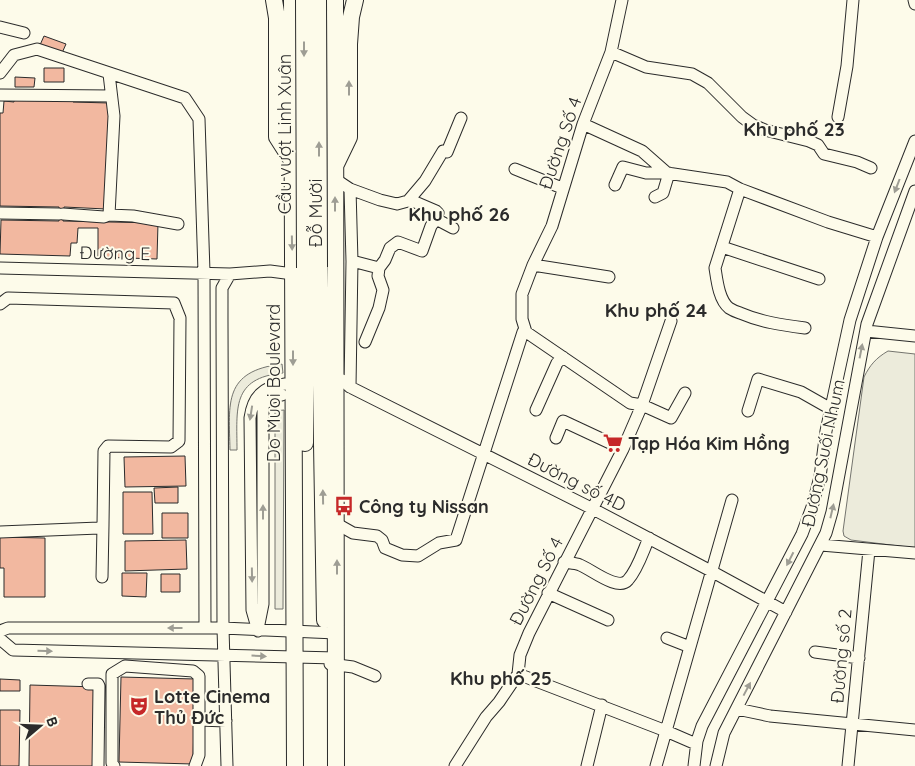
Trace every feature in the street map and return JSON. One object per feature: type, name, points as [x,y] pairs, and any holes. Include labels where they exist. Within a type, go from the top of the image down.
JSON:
[{"type":"highway","points":[[274,0],[277,18],[277,137],[291,159]]},
{"type":"highway","name":"Do Muoi Boulevard","points":[[292,0],[291,159],[305,270],[320,346],[331,633],[326,766]]},
{"type":"highway","points":[[303,0],[333,0]]},
{"type":"highway","name":"Cầu vượt Linh Xuân","points":[[303,0],[305,270]]},
{"type":"highway","name":"Cầu vượt Linh Xuân","points":[[305,270],[318,0]]},
{"type":"highway","name":"Đỗ Mười","points":[[333,0],[337,524]]},
{"type":"highway","points":[[335,173],[349,137],[349,44],[351,17],[356,0]]},
{"type":"highway","points":[[320,346],[335,242]]},
{"type":"highway","name":"Do Muoi Boulevard","points":[[298,632],[305,270]]},
{"type":"highway","name":"Do Muoi Boulevard","points":[[295,766],[305,270]]},
{"type":"highway","name":"Do Muoi Boulevard","points":[[331,633],[337,524]]},
{"type":"highway","name":"Do Muoi Boulevard","points":[[298,658],[304,766]]},
{"type":"highway","name":"Do Muoi Boulevard","points":[[331,661],[335,687],[336,766]]},
{"type":"street","name":"Đường Số 4","points":[[526,332],[522,319],[522,294],[532,265],[552,226],[583,124],[611,52],[622,0]]},
{"type":"street","points":[[838,117],[847,66],[853,0]]},
{"type":"street","points":[[914,0],[915,4]]},
{"type":"street","points":[[0,27],[24,33]]},
{"type":"street","points":[[0,73],[14,54],[38,49],[185,98],[199,119],[204,272],[205,628]]},
{"type":"street","points":[[611,52],[646,67],[692,74],[708,83],[742,117],[753,125],[765,130],[809,141],[818,145],[824,154],[857,162],[871,168]]},
{"type":"street","points":[[109,74],[114,116],[109,215]]},
{"type":"street","points":[[0,95],[111,96]]},
{"type":"street","points":[[335,173],[350,189],[397,204],[408,200],[425,181],[443,151],[447,152],[461,118]]},
{"type":"street","points":[[583,124],[642,151],[668,173]]},
{"type":"street","points":[[694,766],[696,744],[702,726],[802,534],[812,507],[820,477],[831,409],[850,320],[877,237],[915,140]]},
{"type":"street","points":[[615,185],[623,167],[646,173],[668,173],[727,182],[828,222],[877,237]]},
{"type":"street","points":[[515,169],[562,188]]},
{"type":"street","points":[[655,197],[663,193],[668,173]]},
{"type":"street","points":[[740,188],[715,268],[722,298],[730,308],[768,323],[805,328]]},
{"type":"street","points":[[350,189],[352,261],[379,268]]},
{"type":"street","name":"Đường Suối Nhum","points":[[716,766],[724,733],[821,545],[832,512],[866,331],[878,290],[915,192]]},
{"type":"street","points":[[365,342],[379,308],[382,290],[378,276],[379,268],[390,248],[398,242],[422,251],[431,226],[438,214],[436,211],[421,204],[408,200]]},
{"type":"street","points":[[0,213],[61,214],[104,218],[109,215],[133,216],[178,224]]},
{"type":"street","points":[[436,220],[453,228]]},
{"type":"street","points":[[722,247],[819,279]]},
{"type":"street","name":"Đường số 4D","points":[[352,261],[345,386],[649,538],[786,612]]},
{"type":"street","points":[[532,265],[609,277]]},
{"type":"street","name":"Đường E","points":[[0,268],[230,274],[305,270]]},
{"type":"street","points":[[227,766],[223,628],[222,288],[230,274]]},
{"type":"street","points":[[0,304],[8,298],[174,303],[180,318],[179,441],[171,447],[108,446],[104,451],[102,577]]},
{"type":"street","name":"Đường Số 4","points":[[455,766],[486,716],[499,702],[518,674],[520,655],[548,593],[623,449],[642,405],[671,321]]},
{"type":"street","points":[[866,331],[915,336]]},
{"type":"street","points":[[337,524],[354,533],[377,536],[382,540],[385,548],[402,555],[418,556],[439,543],[456,540],[482,454],[523,332],[526,332],[630,403],[642,405],[671,418],[684,393]]},
{"type":"street","points":[[536,410],[557,363],[563,357]]},
{"type":"street","points":[[748,411],[758,379],[801,392],[831,409]]},
{"type":"street","points":[[258,631],[264,604],[263,406],[269,398],[284,390]]},
{"type":"street","points":[[556,438],[563,421],[623,449]]},
{"type":"street","points":[[656,766],[732,500]]},
{"type":"street","points":[[0,532],[99,528],[103,525]]},
{"type":"street","points":[[564,562],[579,565],[615,584],[623,584],[628,582],[634,573],[649,538]]},
{"type":"street","points":[[821,545],[915,553]]},
{"type":"street","name":"Đường số 2","points":[[848,766],[869,550]]},
{"type":"street","points":[[548,593],[608,620]]},
{"type":"street","points":[[0,631],[8,628],[223,628],[331,633]]},
{"type":"street","points":[[667,638],[690,646]]},
{"type":"street","points":[[0,640],[13,650],[224,654],[331,661],[375,676]]},
{"type":"street","points":[[815,652],[859,658]]},
{"type":"street","points":[[163,653],[164,669]]},
{"type":"street","points":[[114,766],[112,763],[112,674],[125,666],[193,671],[199,676],[199,755],[195,766]]},
{"type":"street","points":[[518,674],[666,730],[696,744]]},
{"type":"street","points":[[88,684],[98,684],[99,686],[98,766]]},
{"type":"street","points":[[587,766],[602,705]]},
{"type":"street","points":[[737,708],[770,716],[915,730]]},
{"type":"street","points":[[199,720],[226,721]]},
{"type":"shaded area","points":[[888,351],[915,354],[915,548],[851,540],[844,536],[843,531],[864,377],[874,362]]},
{"type":"shaded area","points":[[282,364],[283,373],[266,376],[254,381],[240,398],[237,421],[237,450],[230,450],[230,404],[233,392],[239,382],[249,374],[263,368]]},
{"type":"shaded area","points":[[284,410],[283,609],[275,609],[275,411]]},
{"type":"building","points":[[44,36],[66,44],[62,53],[40,45]]},
{"type":"building","points":[[44,68],[64,68],[64,82],[44,82]]},
{"type":"building","points":[[15,77],[35,78],[34,87],[15,87]]},
{"type":"building","points":[[14,95],[73,97],[73,102],[109,103],[106,209],[64,207],[63,221],[158,223],[157,259],[98,257],[98,228],[78,228],[77,243],[71,243],[70,256],[0,254],[1,220],[59,221],[59,207],[0,206],[0,113],[3,113],[4,101],[14,102]]},
{"type":"building","points":[[185,456],[186,486],[125,487],[124,457]]},
{"type":"building","points":[[178,487],[178,503],[155,503],[154,488]]},
{"type":"building","points":[[123,492],[152,492],[153,534],[123,534]]},
{"type":"building","points":[[162,513],[188,513],[188,538],[162,538]]},
{"type":"building","points":[[0,537],[45,538],[45,597],[4,597],[4,568],[0,568]]},
{"type":"building","points":[[186,540],[187,569],[125,571],[125,541]]},
{"type":"building","points":[[122,573],[147,573],[146,597],[122,596]]},
{"type":"building","points":[[161,574],[180,574],[180,592],[161,592]]},
{"type":"building","points":[[121,677],[195,679],[193,764],[119,762]]},
{"type":"building","points":[[0,679],[20,680],[20,691],[0,691]]},
{"type":"building","points":[[30,685],[97,687],[95,766],[29,766]]},
{"type":"building","points":[[0,710],[20,710],[19,766],[0,766]]},
{"type":"place","name":"Tạp Hóa Kim Hồng","points":[[613,443]]},
{"type":"place","name":"Công ty Nissan","points":[[344,506]]},
{"type":"place","name":"Lotte Cinema Thủ Đức","points":[[139,706]]},
{"type":"district","name":"Khu phố 23","points":[[794,129]]},
{"type":"district","name":"Khu phố 26","points":[[459,214]]},
{"type":"district","name":"Khu phố 24","points":[[656,310]]},
{"type":"district","name":"Khu phố 25","points":[[501,678]]}]
